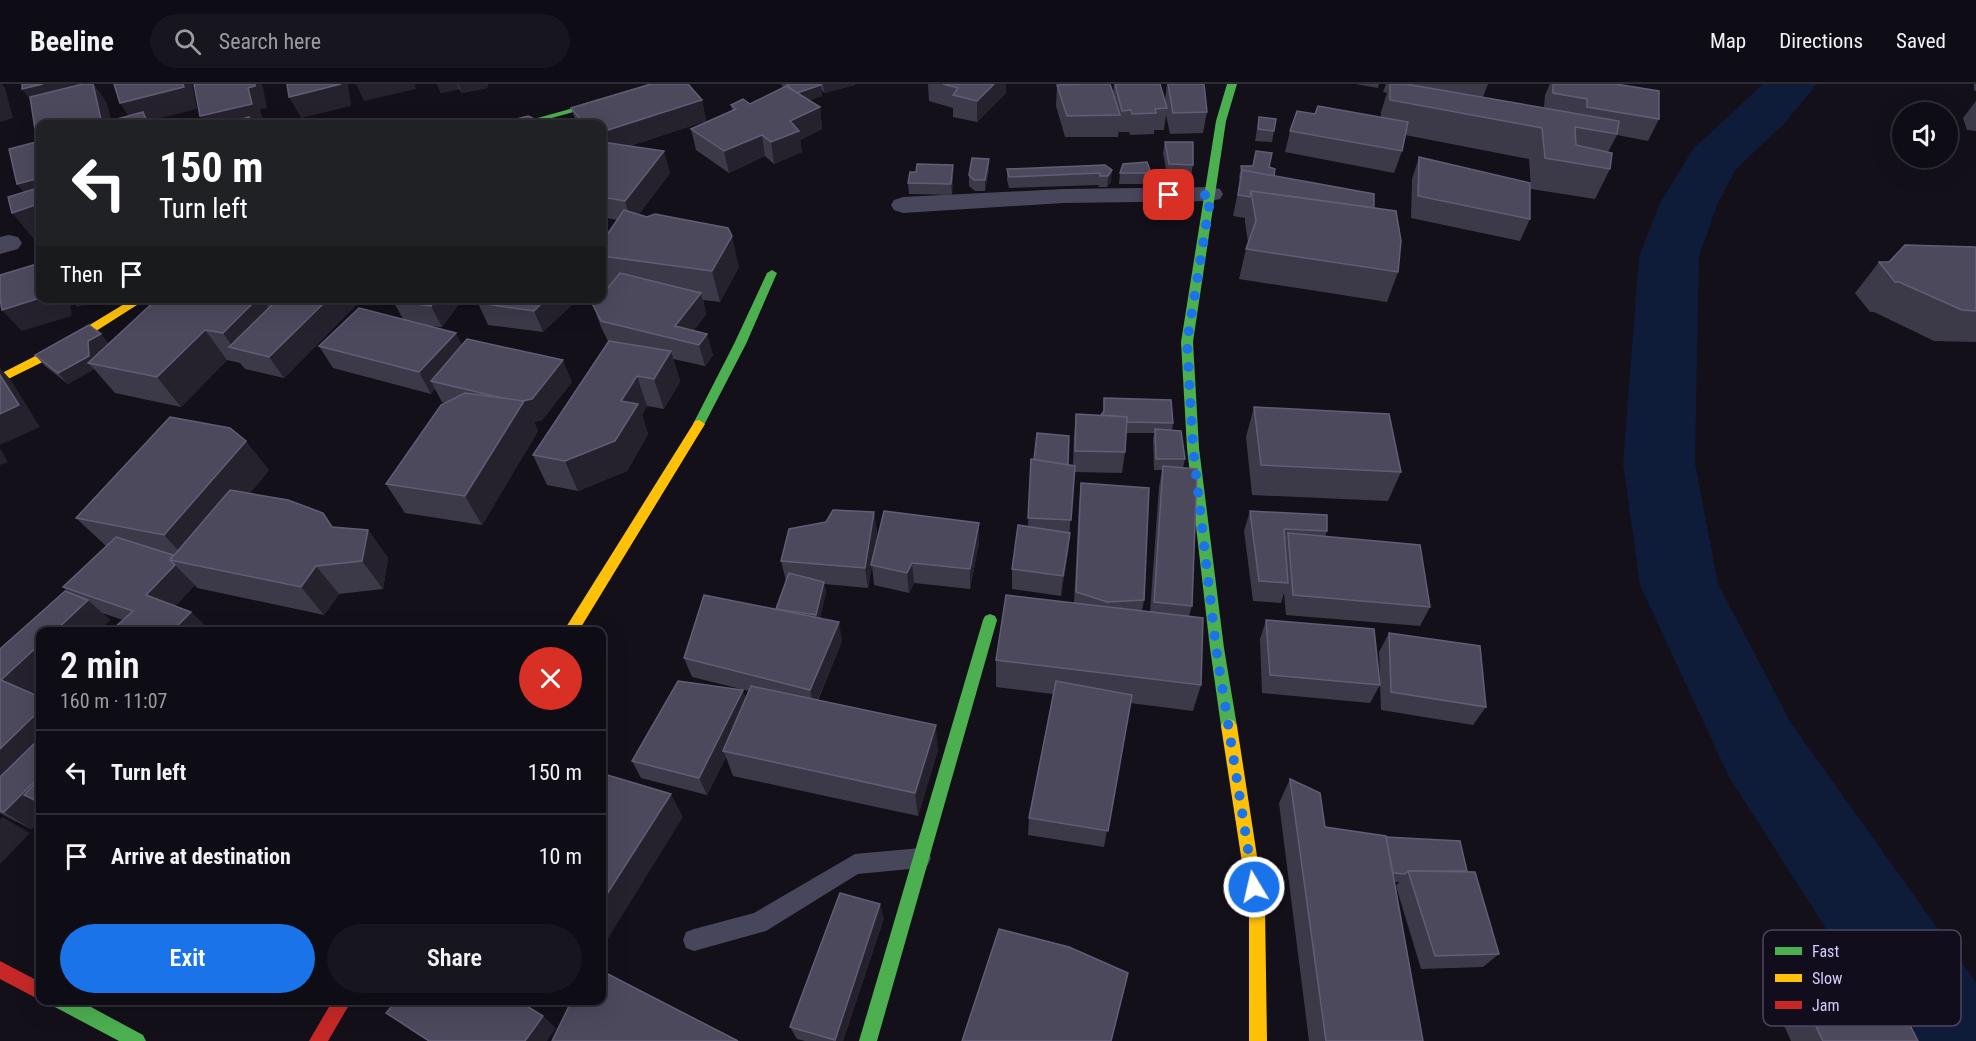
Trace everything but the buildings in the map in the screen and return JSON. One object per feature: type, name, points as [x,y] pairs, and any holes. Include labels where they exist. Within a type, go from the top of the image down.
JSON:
[{"type":"street","points":[[536,120],[670,84]]},
{"type":"street","points":[[1232,84],[1221,121],[1187,342],[1193,448],[1216,648],[1257,908],[1258,1041]]},
{"type":"street","points":[[903,206],[1064,196],[1211,195]]},
{"type":"street","points":[[573,627],[705,414],[772,273]]},
{"type":"street","points":[[0,379],[59,349],[135,303]]},
{"type":"street","points":[[868,1041],[990,620]]},
{"type":"street","points":[[0,970],[36,989]]},
{"type":"street","points":[[69,1005],[137,1041]]},
{"type":"street","points":[[318,1041],[340,1005]]},
{"type":"lane","points":[[694,940],[758,923],[855,864],[920,858]]},
{"type":"waterway","points":[[1791,84],[1765,113],[1713,161],[1688,205],[1669,257],[1659,463],[1679,585],[1760,750],[1882,930]]},
{"type":"waterway","points":[[1947,1026],[1957,1041]]},
{"type":"traffic: fast","points":[[536,120],[670,84]]},
{"type":"traffic: fast","points":[[1229,726],[1217,648],[1193,448],[1187,342],[1221,121],[1232,84]]},
{"type":"traffic: fast","points":[[699,424],[740,344],[772,273]]},
{"type":"traffic: fast","points":[[868,1041],[990,620]]},
{"type":"traffic: fast","points":[[69,1005],[137,1041]]},
{"type":"traffic: slow","points":[[0,379],[59,349],[135,303]]},
{"type":"traffic: slow","points":[[573,627],[699,424]]},
{"type":"traffic: slow","points":[[1229,726],[1257,908],[1258,1041]]},
{"type":"traffic: jam","points":[[0,970],[36,989]]},
{"type":"traffic: jam","points":[[318,1041],[340,1005]]},
{"type":"route","points":[[1169,195],[1211,195],[1187,342],[1193,448],[1216,648],[1254,887]]}]
